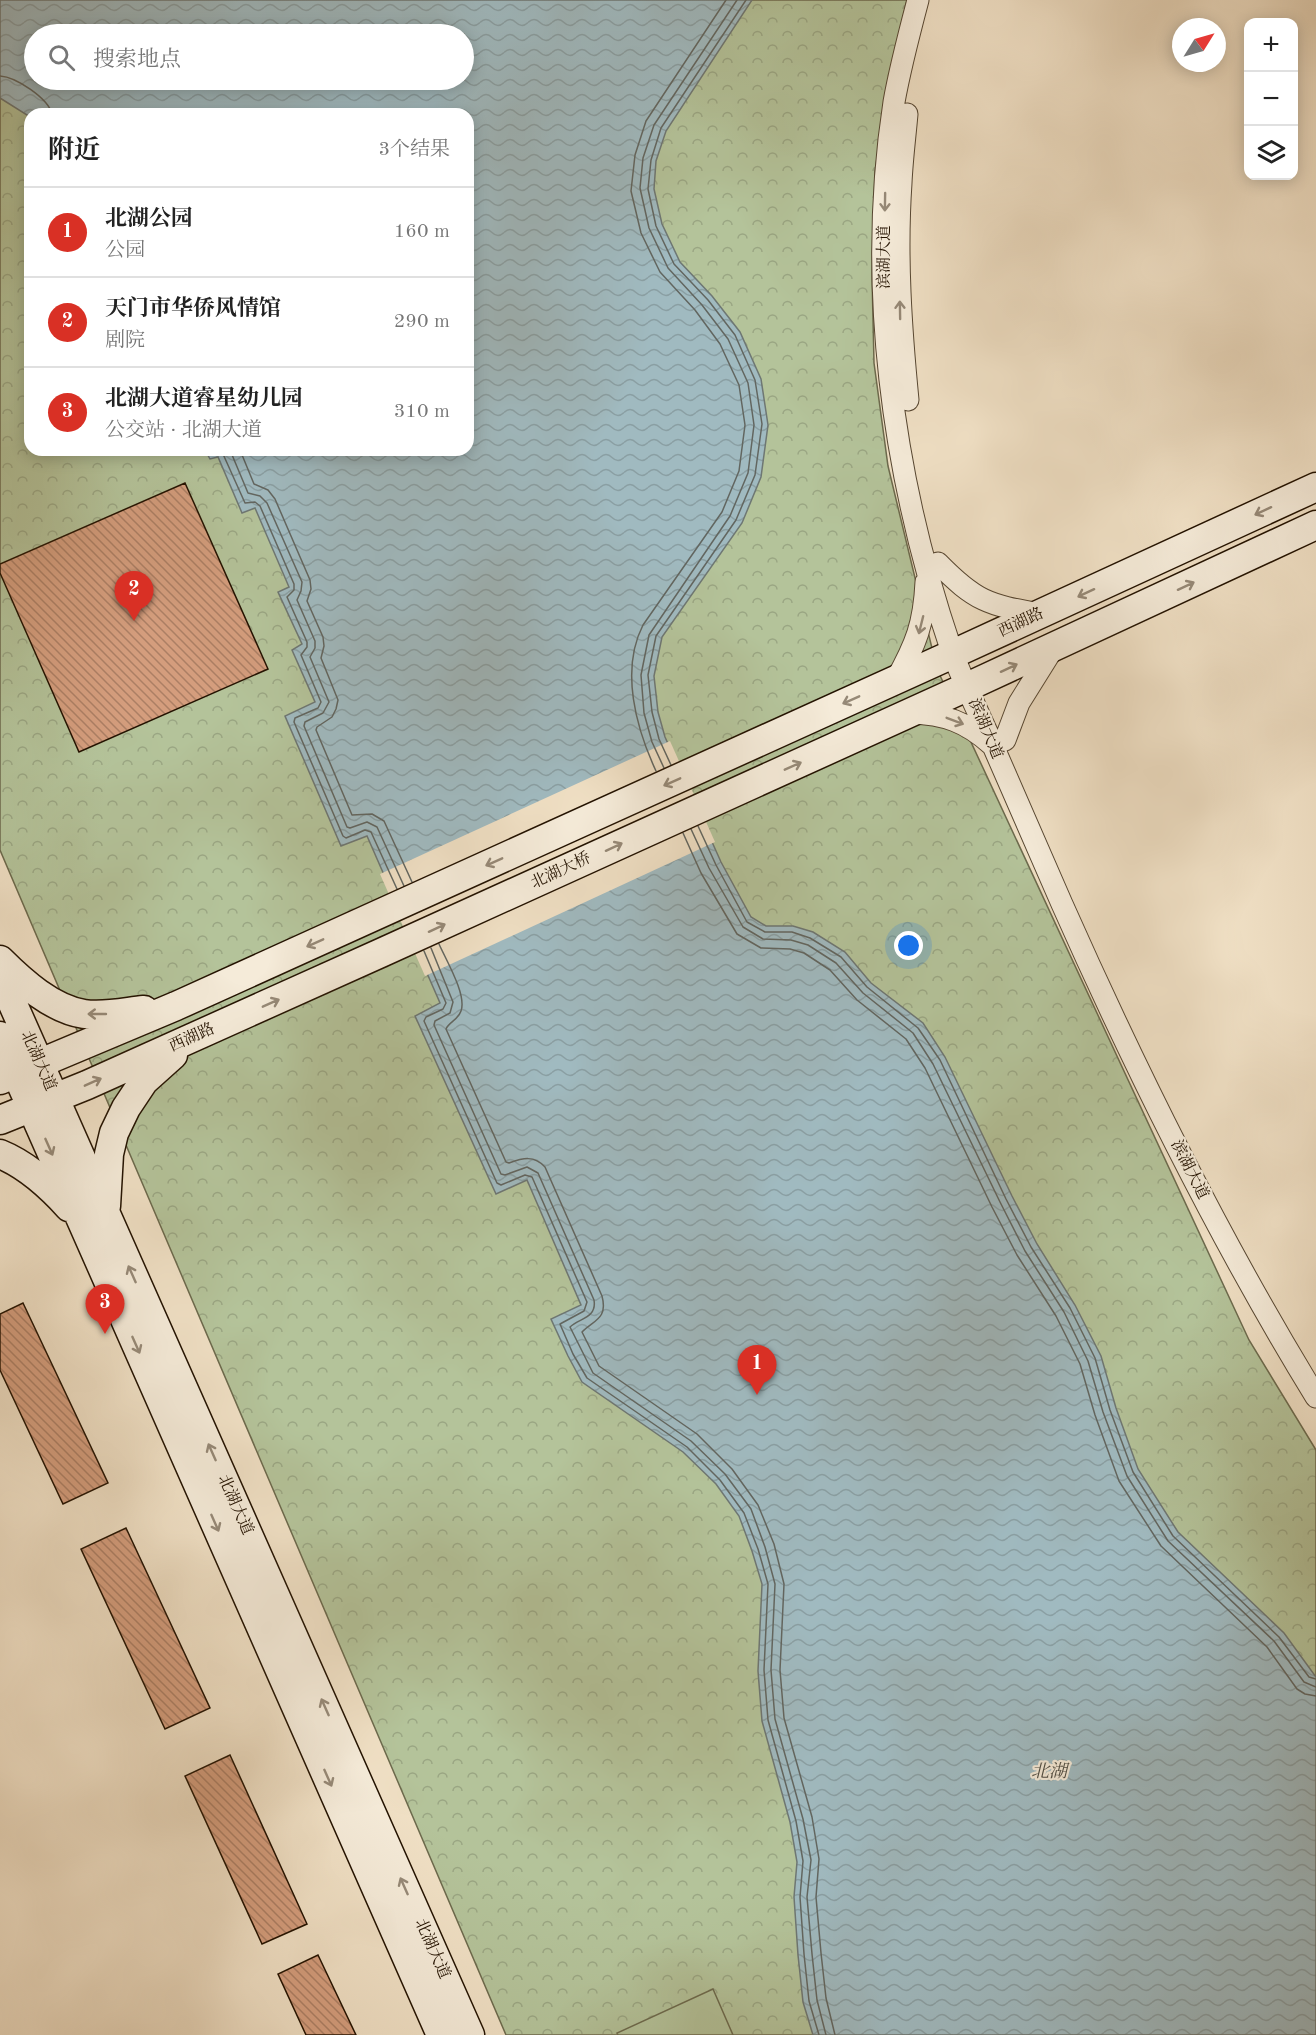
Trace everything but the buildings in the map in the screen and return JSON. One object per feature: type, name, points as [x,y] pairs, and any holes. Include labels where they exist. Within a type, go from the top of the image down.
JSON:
[{"type":"main road","name":"西湖路","points":[[176,1006],[1316,487]]},
{"type":"main road","points":[[910,713],[1316,525]]},
{"type":"main road","name":"北湖大桥","points":[[384,952],[910,713]]},
{"type":"main road","name":"西湖路","points":[[0,1120],[192,1038],[384,952]]},
{"type":"main road","points":[[0,960],[25,982],[64,1009],[85,1014],[109,1014],[176,1006]]},
{"type":"main road","name":"北湖大道","points":[[0,975],[19,1073]]},
{"type":"main road","points":[[19,1073],[176,1006]]},
{"type":"main road","name":"北湖大道","points":[[0,1036],[19,1073],[43,1103],[470,2035]]},
{"type":"main road","points":[[0,1154],[37,1176],[53,1190],[94,1217],[114,1133],[126,1108],[144,1081],[192,1038]]},
{"type":"main road","name":"北湖大道","points":[[94,1217],[441,2035]]},
{"type":"street","name":"滨湖大道","points":[[918,0],[895,101],[885,181],[886,327],[893,403],[907,489],[959,651],[1091,969],[1231,1251],[1316,1397]]},
{"type":"street","name":"滨湖大道","points":[[932,0],[908,104],[901,184],[899,255],[901,328],[908,400],[932,565]]},
{"type":"street","points":[[896,680],[917,639],[923,619],[932,565],[972,595],[989,603],[1040,614]]},
{"type":"street","points":[[910,713],[931,714],[964,724],[999,743],[1019,703],[1054,647]]},
{"type":"street","name":"滨湖大道","points":[[999,743],[1178,1117],[1243,1244],[1316,1371]]},
{"type":"green space","points":[[0,0],[907,0],[890,77],[875,171],[872,275],[874,363],[888,466],[937,669],[1249,1340],[1316,1450],[1316,2035],[506,2035],[0,850]]},
{"type":"green space","points":[[713,1989],[733,2035],[618,2035],[617,2033]]},
{"type":"water","name":"北湖","points":[[0,0],[752,0],[666,131],[656,161],[654,189],[662,224],[680,262],[712,296],[740,332],[761,379],[768,425],[761,477],[742,523],[662,637],[654,676],[658,712],[665,737],[721,862],[751,917],[766,926],[793,926],[813,932],[845,952],[871,983],[923,1023],[945,1057],[1037,1244],[1075,1305],[1101,1356],[1116,1408],[1138,1469],[1178,1532],[1284,1633],[1316,1677],[1316,2035],[813,2035],[803,2002],[798,1955],[794,1897],[797,1862],[790,1822],[762,1721],[758,1671],[762,1584],[739,1516],[716,1484],[683,1452],[582,1382],[568,1356],[551,1319],[581,1305],[527,1180],[496,1194],[415,1016],[440,1003],[367,836],[341,846],[285,716],[315,702],[292,650],[302,644],[278,592],[289,587],[255,508],[242,513],[218,457],[210,459],[208,456],[474,456],[474,108],[24,108],[24,113],[0,98]]},
{"type":"pier","points":[[670,741],[715,842],[425,976],[380,874]]},
{"type":"place","name":"天门市华侨风情馆","points":[[134,621]]},
{"type":"place","name":"北湖大道睿星幼儿园","points":[[105,1334]]},
{"type":"place","name":"北湖公园","points":[[757,1395]]}]
